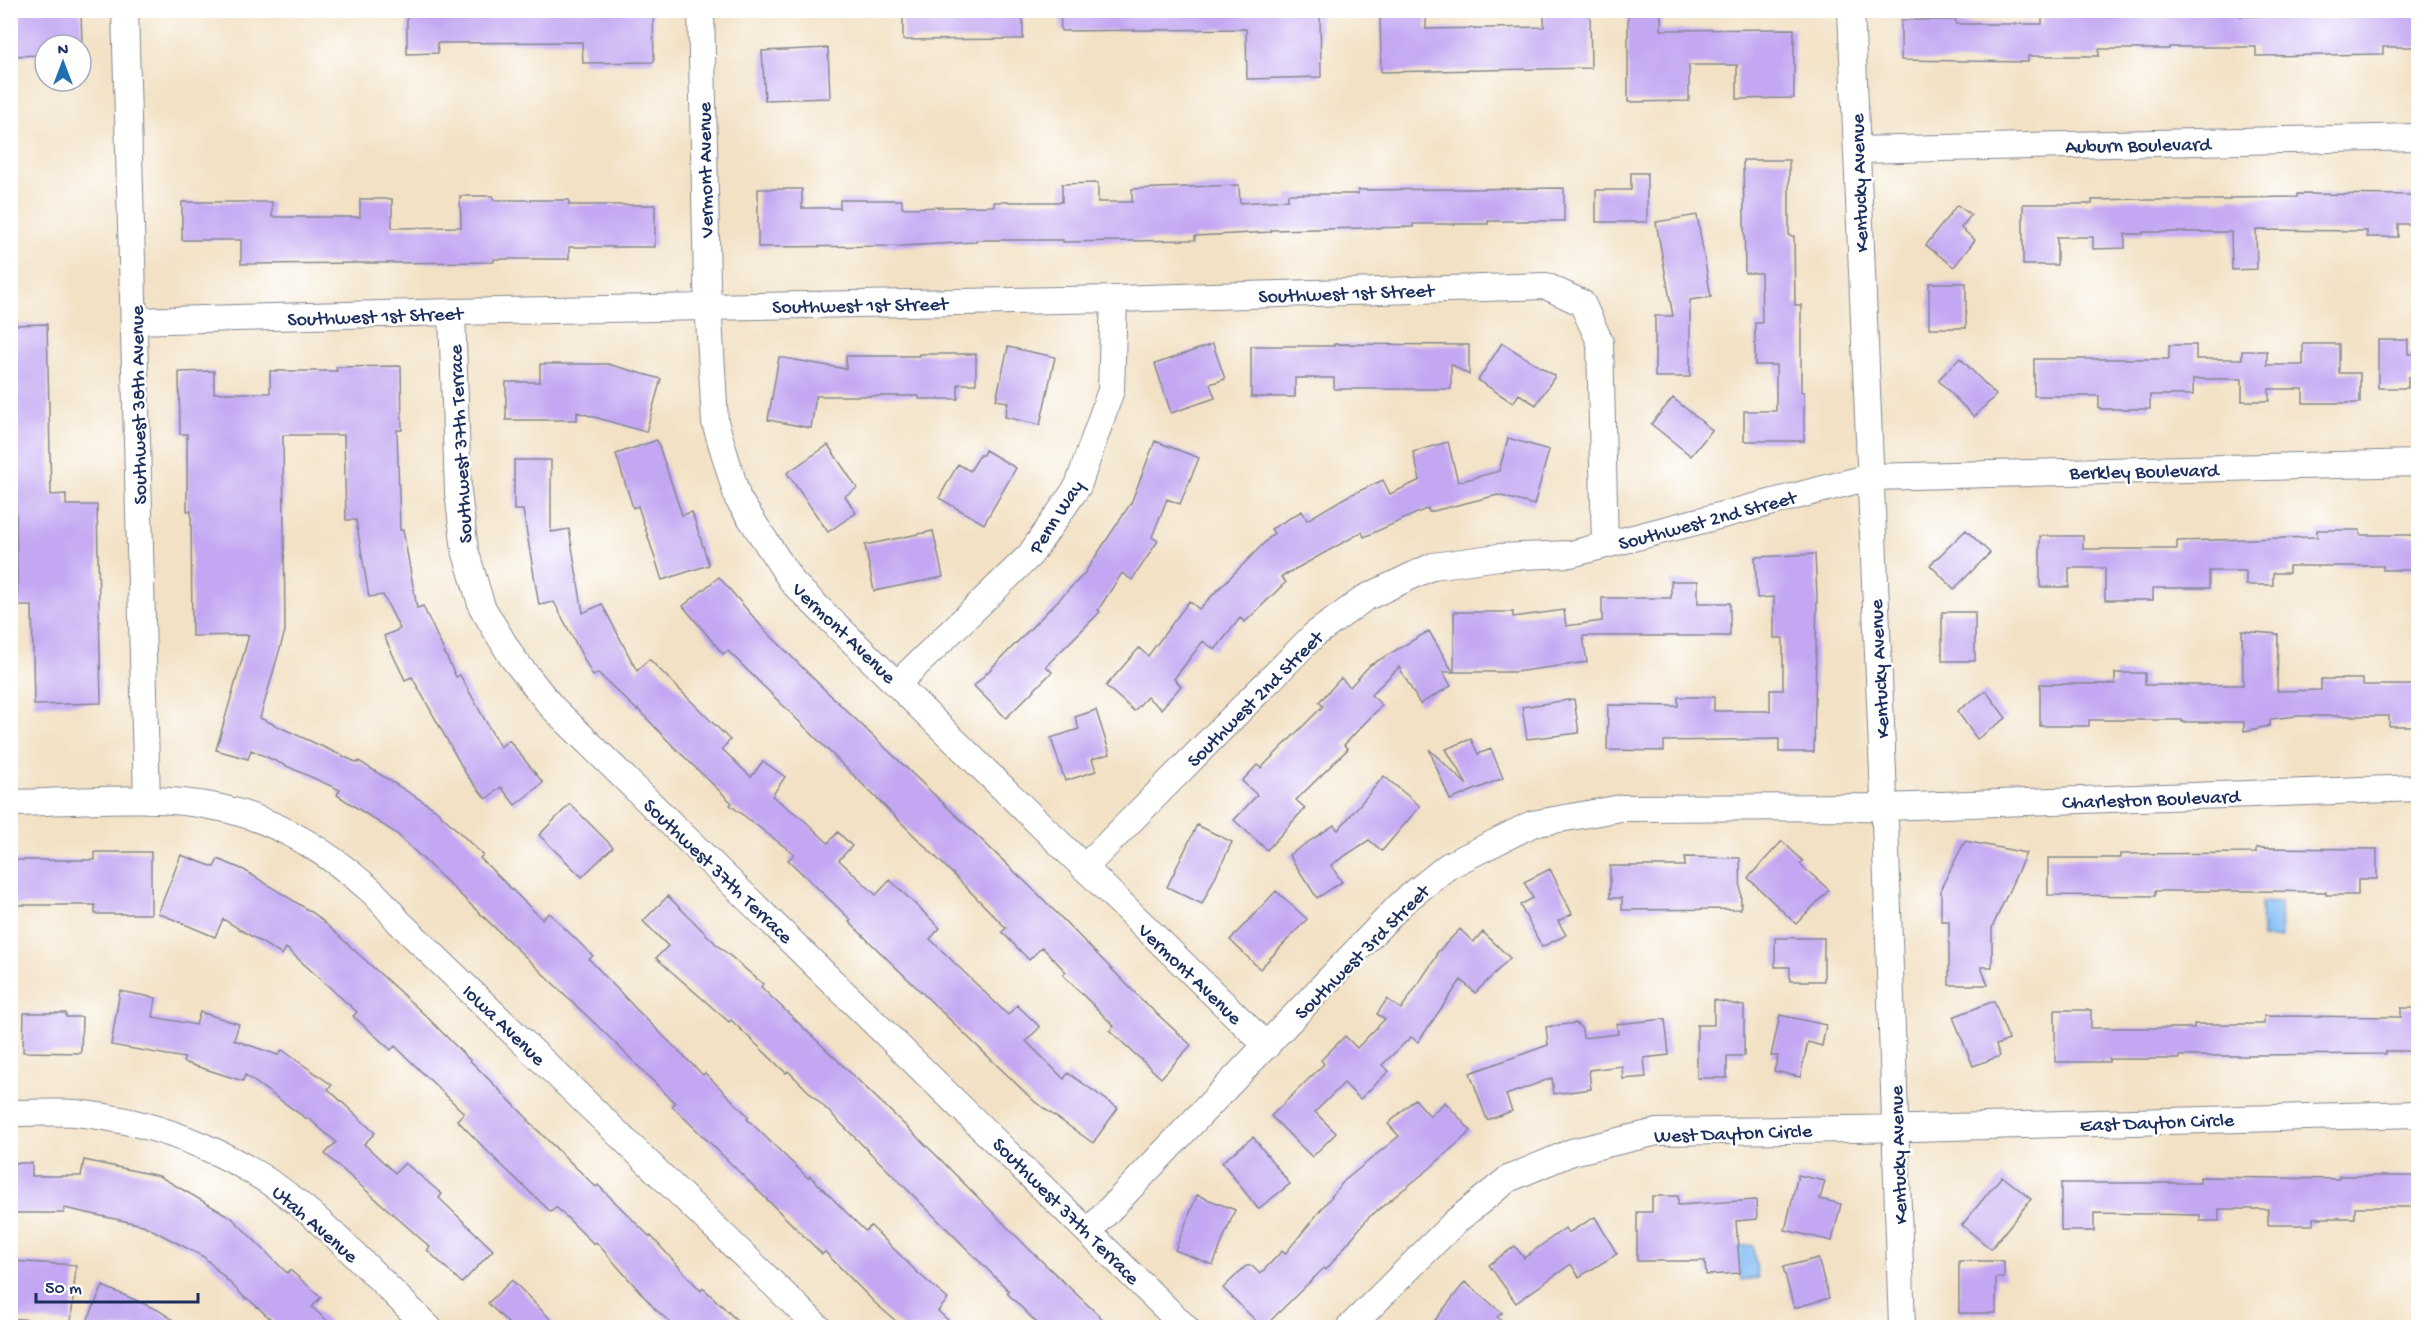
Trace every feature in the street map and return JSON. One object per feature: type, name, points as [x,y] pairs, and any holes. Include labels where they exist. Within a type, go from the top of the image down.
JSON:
[{"type":"street","name":"Southwest 38th Avenue","points":[[125,10],[147,800]]},
{"type":"street","name":"Vermont Avenue","points":[[701,10],[708,308],[715,422],[738,499],[793,583],[898,683],[1266,1046]]},
{"type":"street","name":"Kentucky Avenue","points":[[1851,10],[1884,807],[1902,1328]]},
{"type":"street","name":"Auburn Boulevard","points":[[1857,150],[2418,137]]},
{"type":"street","name":"Southwest 1st Street","points":[[135,321],[452,312],[1114,299],[1546,286],[1582,303],[1600,342],[1605,545]]},
{"type":"street","name":"Penn Way","points":[[898,683],[1030,555],[1078,486],[1111,390],[1114,299]]},
{"type":"street","name":"Southwest 37th Terrace","points":[[452,312],[458,492],[465,550],[482,607],[512,657],[551,706],[1186,1328]]},
{"type":"street","name":"Berkley Boulevard","points":[[1870,477],[2418,463]]},
{"type":"street","name":"Southwest 2nd Street","points":[[1084,868],[1314,635],[1365,598],[1433,566],[1499,557],[1571,554],[1870,477]]},
{"type":"street","name":"Charleston Boulevard","points":[[1884,807],[2418,788]]},
{"type":"street","name":"Iowa Avenue","points":[[10,803],[147,800],[221,808],[279,826],[327,856],[361,882],[399,922],[819,1328]]},
{"type":"street","name":"Southwest 3rd Street","points":[[1089,1231],[1402,903],[1448,866],[1532,824],[1621,807],[1884,807]]},
{"type":"street","name":"Utah Avenue","points":[[10,1113],[74,1113],[118,1120],[201,1144],[256,1174],[309,1212],[429,1328]]},
{"type":"street","name":"East Dayton Circle","points":[[1896,1128],[2418,1114]]},
{"type":"street","name":"West Dayton Circle","points":[[1349,1328],[1456,1221],[1508,1179],[1572,1152],[1657,1132],[1896,1128]]},
{"type":"water","points":[[2261,902],[2280,903],[2281,938],[2262,938]]},
{"type":"water","points":[[1753,1245],[1758,1278],[1741,1280],[1736,1247]]},
{"type":"building","points":[[10,10],[81,10],[82,33],[33,33],[33,55],[10,56]]},
{"type":"building","points":[[407,10],[653,10],[654,62],[583,63],[582,42],[437,43],[438,53],[407,54]]},
{"type":"building","points":[[903,10],[1023,10],[1023,39],[903,40]]},
{"type":"building","points":[[1060,10],[1320,10],[1321,77],[1247,79],[1246,29],[1061,31]]},
{"type":"building","points":[[1380,10],[1426,10],[1426,29],[1544,27],[1544,10],[1590,10],[1591,68],[1381,72]]},
{"type":"building","points":[[1628,10],[1661,10],[1661,30],[1794,29],[1794,98],[1737,99],[1737,65],[1689,65],[1689,101],[1628,102]]},
{"type":"building","points":[[2240,10],[2240,16],[2397,15],[2397,10],[2418,10],[2418,47],[2383,47],[2383,54],[2256,56],[2256,47],[2169,47],[2169,49],[2099,49],[2099,56],[2028,56],[2028,62],[1901,60],[1901,20],[1956,20],[1956,24],[2042,24],[2042,16],[2113,16],[2113,11]]},
{"type":"building","points":[[828,48],[830,98],[765,100],[762,51]]},
{"type":"building","points":[[1743,160],[1789,160],[1789,236],[1794,236],[1795,305],[1801,305],[1801,392],[1804,392],[1804,441],[1744,441],[1744,411],[1776,411],[1776,365],[1755,365],[1755,323],[1762,323],[1761,273],[1745,273]]},
{"type":"building","points":[[1631,173],[1647,173],[1647,222],[1596,222],[1596,190],[1631,190]]},
{"type":"building","points":[[1098,183],[1098,202],[1132,202],[1132,189],[1239,185],[1240,203],[1288,200],[1288,194],[1358,194],[1358,190],[1564,188],[1564,221],[1488,221],[1488,224],[1413,224],[1413,227],[1271,230],[1271,232],[1195,236],[1195,240],[1063,242],[1063,240],[976,240],[976,242],[902,246],[758,247],[758,189],[802,189],[802,208],[840,208],[840,200],[902,200],[902,208],[994,206],[994,202],[1062,202],[1062,184]]},
{"type":"building","points":[[2297,194],[2418,195],[2418,224],[2398,224],[2398,237],[2367,237],[2367,231],[2256,230],[2257,269],[2232,270],[2231,232],[2125,234],[2125,248],[2093,249],[2093,237],[2057,237],[2057,265],[2023,265],[2023,204],[2092,204],[2092,200],[2142,199],[2230,200],[2230,198],[2297,197]]},
{"type":"building","points":[[460,196],[493,196],[493,200],[569,200],[569,205],[655,205],[655,247],[569,247],[569,259],[494,259],[494,262],[241,264],[241,240],[182,240],[182,202],[272,202],[272,217],[360,217],[360,199],[392,199],[392,228],[461,227]]},
{"type":"building","points":[[1957,205],[1971,215],[1961,228],[1975,240],[1954,267],[1926,245]]},
{"type":"building","points":[[1697,215],[1711,297],[1690,300],[1690,377],[1655,377],[1655,316],[1673,316],[1656,222]]},
{"type":"building","points":[[1929,283],[1966,283],[1966,328],[1929,328]]},
{"type":"building","points":[[47,324],[51,495],[66,494],[66,505],[97,505],[101,703],[34,705],[32,606],[18,606],[12,325]]},
{"type":"building","points":[[2378,340],[2408,340],[2408,354],[2418,354],[2418,377],[2408,377],[2408,388],[2378,388]]},
{"type":"building","points":[[1502,343],[1555,376],[1536,405],[1519,394],[1513,403],[1478,380]]},
{"type":"building","points":[[1213,344],[1225,379],[1210,384],[1215,398],[1171,413],[1155,364]]},
{"type":"building","points":[[1334,344],[1469,345],[1469,375],[1451,364],[1451,389],[1334,389],[1334,378],[1295,378],[1295,397],[1251,397],[1251,346],[1334,346]]},
{"type":"building","points":[[2303,344],[2339,344],[2339,373],[2360,373],[2360,403],[2303,403],[2303,389],[2269,389],[2269,401],[2242,401],[2242,379],[2193,379],[2193,395],[2150,395],[2150,409],[2099,409],[2099,396],[2034,396],[2034,359],[2169,359],[2169,345],[2196,345],[2196,359],[2242,359],[2242,351],[2267,351],[2267,365],[2303,365]]},
{"type":"building","points":[[1008,347],[1055,357],[1040,425],[1005,417],[1008,402],[996,400]]},
{"type":"building","points":[[919,354],[976,354],[976,384],[958,384],[958,399],[919,399],[919,396],[816,396],[811,428],[768,420],[779,357],[846,369],[846,356],[919,356]]},
{"type":"building","points":[[1960,358],[1996,395],[1974,417],[1938,380]]},
{"type":"building","points":[[540,364],[608,364],[661,379],[646,432],[577,412],[577,420],[506,420],[506,382],[540,382]]},
{"type":"building","points":[[401,366],[402,430],[397,430],[400,530],[403,530],[417,608],[423,606],[456,677],[460,675],[500,747],[509,740],[543,783],[515,805],[501,787],[486,799],[466,774],[412,677],[405,680],[384,636],[400,629],[383,595],[369,597],[356,520],[346,520],[344,435],[283,435],[285,631],[260,718],[358,763],[359,761],[435,809],[483,855],[480,858],[542,919],[549,913],[593,956],[589,959],[636,1009],[703,1075],[705,1073],[749,1117],[747,1119],[808,1178],[810,1176],[865,1231],[871,1226],[919,1274],[948,1299],[938,1311],[957,1328],[904,1328],[875,1303],[672,1106],[675,1103],[609,1037],[397,834],[337,795],[340,790],[251,750],[248,759],[216,750],[249,635],[192,636],[191,511],[187,511],[187,434],[180,434],[179,372],[214,371],[214,393],[270,393],[270,371],[337,371],[336,367]]},
{"type":"building","points":[[1673,398],[1712,430],[1691,456],[1651,424]]},
{"type":"building","points":[[1508,438],[1549,450],[1534,505],[1498,495],[1429,512],[1428,508],[1364,537],[1362,532],[1281,577],[1286,582],[1245,622],[1240,618],[1215,650],[1203,641],[1174,679],[1181,686],[1161,709],[1147,697],[1134,711],[1106,686],[1139,648],[1148,656],[1189,601],[1199,609],[1274,533],[1271,529],[1302,511],[1307,520],[1346,497],[1383,480],[1390,494],[1420,480],[1413,452],[1448,442],[1458,482],[1499,471]]},
{"type":"building","points":[[657,440],[682,515],[692,512],[709,565],[662,580],[638,506],[633,508],[616,454]]},
{"type":"building","points":[[1155,441],[1199,458],[1180,504],[1167,499],[1152,537],[1158,541],[1132,580],[1122,573],[1098,610],[1100,612],[1046,666],[1052,672],[1006,718],[974,686],[1084,574],[1131,503]]},
{"type":"building","points":[[828,445],[857,488],[845,496],[856,513],[828,532],[787,473]]},
{"type":"building","points":[[985,450],[1016,468],[984,524],[939,498],[958,464],[970,471]]},
{"type":"building","points":[[514,460],[551,460],[551,532],[569,529],[583,613],[602,604],[637,671],[649,659],[730,740],[722,749],[751,777],[763,761],[785,777],[772,796],[804,820],[828,843],[838,832],[852,846],[839,860],[876,895],[890,880],[940,928],[930,939],[1008,1015],[1017,1005],[1040,1027],[1026,1041],[1064,1079],[1068,1073],[1118,1108],[1093,1143],[1035,1102],[788,860],[794,854],[730,805],[732,803],[638,709],[598,673],[593,676],[554,602],[539,605],[523,510],[514,510]]},
{"type":"building","points":[[1966,530],[1990,553],[1954,589],[1930,565]]},
{"type":"building","points":[[2317,530],[2360,530],[2360,535],[2418,535],[2418,570],[2383,570],[2383,566],[2289,566],[2289,573],[2273,573],[2273,585],[2246,585],[2246,571],[2209,571],[2209,588],[2153,588],[2153,600],[2105,600],[2105,568],[2069,568],[2069,587],[2040,587],[2040,536],[2083,536],[2083,549],[2177,549],[2177,541],[2317,537]]},
{"type":"building","points":[[933,531],[943,577],[874,591],[865,545]]},
{"type":"building","points":[[1815,554],[1817,596],[1814,752],[1779,752],[1779,739],[1664,741],[1664,751],[1607,750],[1608,705],[1678,706],[1678,697],[1714,697],[1714,711],[1770,711],[1770,690],[1783,690],[1783,638],[1774,638],[1774,597],[1757,598],[1755,557]]},
{"type":"building","points":[[719,577],[762,627],[825,690],[1039,895],[1143,1001],[1191,1045],[1161,1078],[1110,1031],[1114,1026],[1063,975],[1066,972],[1042,947],[1029,960],[1002,932],[1006,928],[954,875],[728,651],[723,654],[683,606]]},
{"type":"building","points":[[1671,581],[1698,581],[1698,603],[1730,603],[1730,636],[1583,636],[1587,662],[1515,672],[1454,672],[1454,612],[1513,612],[1513,617],[1564,610],[1566,626],[1602,621],[1602,598],[1671,598]]},
{"type":"building","points":[[1942,612],[1975,612],[1975,661],[1942,661]]},
{"type":"building","points":[[1429,631],[1453,672],[1443,672],[1451,686],[1420,704],[1399,667],[1371,695],[1382,705],[1344,745],[1348,749],[1296,800],[1305,808],[1267,850],[1234,820],[1257,795],[1242,781],[1257,765],[1261,768],[1323,706],[1319,702],[1341,678],[1350,687],[1370,665]]},
{"type":"building","points":[[2242,631],[2278,634],[2277,691],[2321,690],[2321,679],[2363,679],[2363,685],[2418,685],[2418,726],[2389,726],[2389,716],[2297,716],[2271,719],[2269,726],[2244,731],[2244,722],[2182,722],[2182,720],[2089,720],[2089,726],[2040,726],[2040,684],[2115,684],[2115,673],[2145,673],[2145,685],[2243,685]]},
{"type":"building","points":[[1986,691],[2006,718],[1977,739],[1957,711]]},
{"type":"building","points":[[1574,699],[1579,733],[1527,739],[1522,707]]},
{"type":"building","points":[[1096,710],[1110,754],[1092,759],[1096,771],[1065,781],[1051,738],[1079,729],[1075,717]]},
{"type":"building","points":[[1471,739],[1478,754],[1491,749],[1503,778],[1450,800],[1429,749],[1467,785],[1446,749]]},
{"type":"building","points":[[1384,776],[1420,806],[1382,851],[1369,840],[1331,865],[1342,882],[1317,898],[1289,855],[1334,825],[1338,830]]},
{"type":"building","points":[[570,804],[613,847],[582,877],[539,835]]},
{"type":"building","points":[[1197,825],[1232,842],[1202,904],[1167,887]]},
{"type":"building","points":[[1782,841],[1803,861],[1800,864],[1829,890],[1796,924],[1748,878]]},
{"type":"building","points":[[1965,841],[2026,853],[1992,928],[1992,967],[1981,967],[1988,985],[1949,985],[1949,921],[1941,921],[1941,888]]},
{"type":"building","points":[[2256,848],[2377,849],[2377,879],[2358,879],[2358,895],[2326,895],[2326,892],[2155,891],[2155,896],[2048,895],[2048,858],[2120,858],[2120,854],[2256,853]]},
{"type":"building","points":[[95,852],[151,852],[151,914],[95,914],[95,905],[10,905],[10,860],[95,860]]},
{"type":"building","points":[[181,855],[214,867],[218,859],[244,870],[315,914],[425,1015],[528,1121],[651,1236],[701,1291],[703,1288],[745,1328],[677,1328],[656,1310],[596,1242],[594,1244],[556,1207],[551,1212],[494,1158],[457,1120],[464,1113],[395,1046],[391,1050],[353,1016],[357,1012],[286,948],[282,955],[223,919],[215,937],[158,913]]},
{"type":"building","points":[[1685,857],[1740,858],[1741,909],[1622,910],[1622,898],[1610,898],[1610,866],[1685,866]]},
{"type":"building","points":[[1550,869],[1572,914],[1558,921],[1566,935],[1542,947],[1520,905],[1533,898],[1524,882]]},
{"type":"building","points":[[1276,891],[1307,919],[1260,969],[1230,940]]},
{"type":"building","points":[[668,896],[716,944],[763,984],[761,987],[1112,1328],[1042,1328],[1007,1293],[1009,1291],[788,1071],[786,1073],[731,1020],[729,1022],[656,958],[668,946],[643,921]]},
{"type":"building","points":[[1460,929],[1473,942],[1483,932],[1510,958],[1475,993],[1461,980],[1418,1042],[1411,1037],[1382,1065],[1389,1071],[1360,1099],[1344,1083],[1315,1112],[1336,1133],[1312,1157],[1271,1116],[1324,1064],[1321,1060],[1345,1036],[1357,1048],[1385,1019],[1377,1014],[1387,999],[1401,1009],[1437,956],[1436,954]]},
{"type":"building","points":[[1775,938],[1824,938],[1824,981],[1790,981],[1790,967],[1775,967]]},
{"type":"building","points":[[120,991],[156,998],[153,1017],[196,1025],[200,1012],[239,1024],[234,1040],[278,1055],[282,1050],[332,1085],[328,1089],[375,1133],[364,1144],[395,1173],[405,1163],[442,1194],[439,1198],[493,1250],[462,1283],[427,1250],[430,1247],[325,1154],[336,1142],[308,1118],[245,1075],[243,1081],[183,1062],[185,1058],[111,1045]]},
{"type":"building","points":[[1714,1000],[1744,1006],[1744,1056],[1727,1056],[1727,1078],[1697,1078],[1697,1025],[1714,1025]]},
{"type":"building","points":[[1994,1001],[2009,1040],[1996,1045],[2000,1056],[1973,1066],[1953,1017]]},
{"type":"building","points":[[2401,1008],[2418,1008],[2418,1051],[2386,1051],[2386,1054],[2179,1056],[2179,1059],[2055,1062],[2055,1010],[2091,1010],[2091,1028],[2194,1028],[2194,1024],[2264,1024],[2264,1016],[2401,1017]]},
{"type":"building","points":[[24,1013],[66,1013],[66,1017],[82,1017],[81,1053],[23,1052]]},
{"type":"building","points":[[1780,1015],[1826,1025],[1822,1046],[1808,1042],[1800,1077],[1774,1071],[1778,1056],[1771,1056]]},
{"type":"building","points":[[1665,1019],[1669,1055],[1644,1058],[1646,1077],[1623,1079],[1622,1066],[1589,1070],[1591,1089],[1554,1094],[1552,1078],[1506,1095],[1512,1111],[1487,1120],[1470,1073],[1548,1045],[1546,1027],[1576,1023],[1582,1029],[1583,1038],[1618,1034],[1617,1024]]},
{"type":"building","points":[[1415,1099],[1430,1116],[1445,1102],[1471,1131],[1429,1169],[1368,1218],[1326,1270],[1324,1268],[1263,1328],[1223,1288],[1246,1266],[1252,1266],[1260,1274],[1282,1251],[1285,1254],[1344,1181],[1399,1136],[1388,1124]]},
{"type":"building","points":[[1253,1137],[1290,1184],[1258,1209],[1222,1162]]},
{"type":"building","points":[[84,1160],[159,1176],[232,1218],[287,1273],[290,1270],[321,1297],[312,1307],[335,1328],[281,1328],[246,1299],[204,1257],[143,1225],[64,1208],[64,1213],[10,1213],[10,1163],[32,1163],[32,1176],[81,1176]]},
{"type":"building","points":[[1798,1175],[1825,1181],[1820,1199],[1841,1204],[1832,1241],[1785,1230]]},
{"type":"building","points":[[2002,1176],[2031,1199],[1991,1249],[1962,1225]]},
{"type":"building","points":[[2339,1176],[2418,1176],[2418,1207],[2355,1207],[2355,1218],[2314,1218],[2314,1225],[2268,1225],[2268,1209],[2219,1209],[2219,1221],[2200,1221],[2200,1215],[2094,1213],[2094,1231],[2061,1231],[2061,1183],[2200,1183],[2200,1177],[2339,1179]]},
{"type":"building","points":[[1197,1195],[1235,1210],[1213,1265],[1175,1250]]},
{"type":"building","points":[[1652,1196],[1678,1196],[1678,1205],[1756,1200],[1757,1219],[1736,1221],[1740,1273],[1706,1275],[1705,1261],[1637,1261],[1637,1212],[1652,1212]]},
{"type":"building","points":[[1595,1217],[1617,1254],[1579,1277],[1571,1264],[1516,1303],[1489,1265],[1515,1246],[1524,1258],[1565,1228],[1568,1233]]},
{"type":"building","points":[[1818,1258],[1829,1298],[1794,1308],[1783,1267]]},
{"type":"building","points":[[10,1261],[76,1265],[71,1323],[10,1318]]},
{"type":"building","points":[[1959,1261],[2004,1261],[2004,1278],[1996,1278],[1996,1313],[1959,1313]]},
{"type":"building","points":[[512,1280],[559,1328],[513,1328],[488,1303]]},
{"type":"building","points":[[1465,1282],[1502,1313],[1497,1317],[1510,1328],[1444,1328],[1435,1320]]},
{"type":"building","points":[[103,1286],[158,1310],[185,1328],[84,1328]]}]
